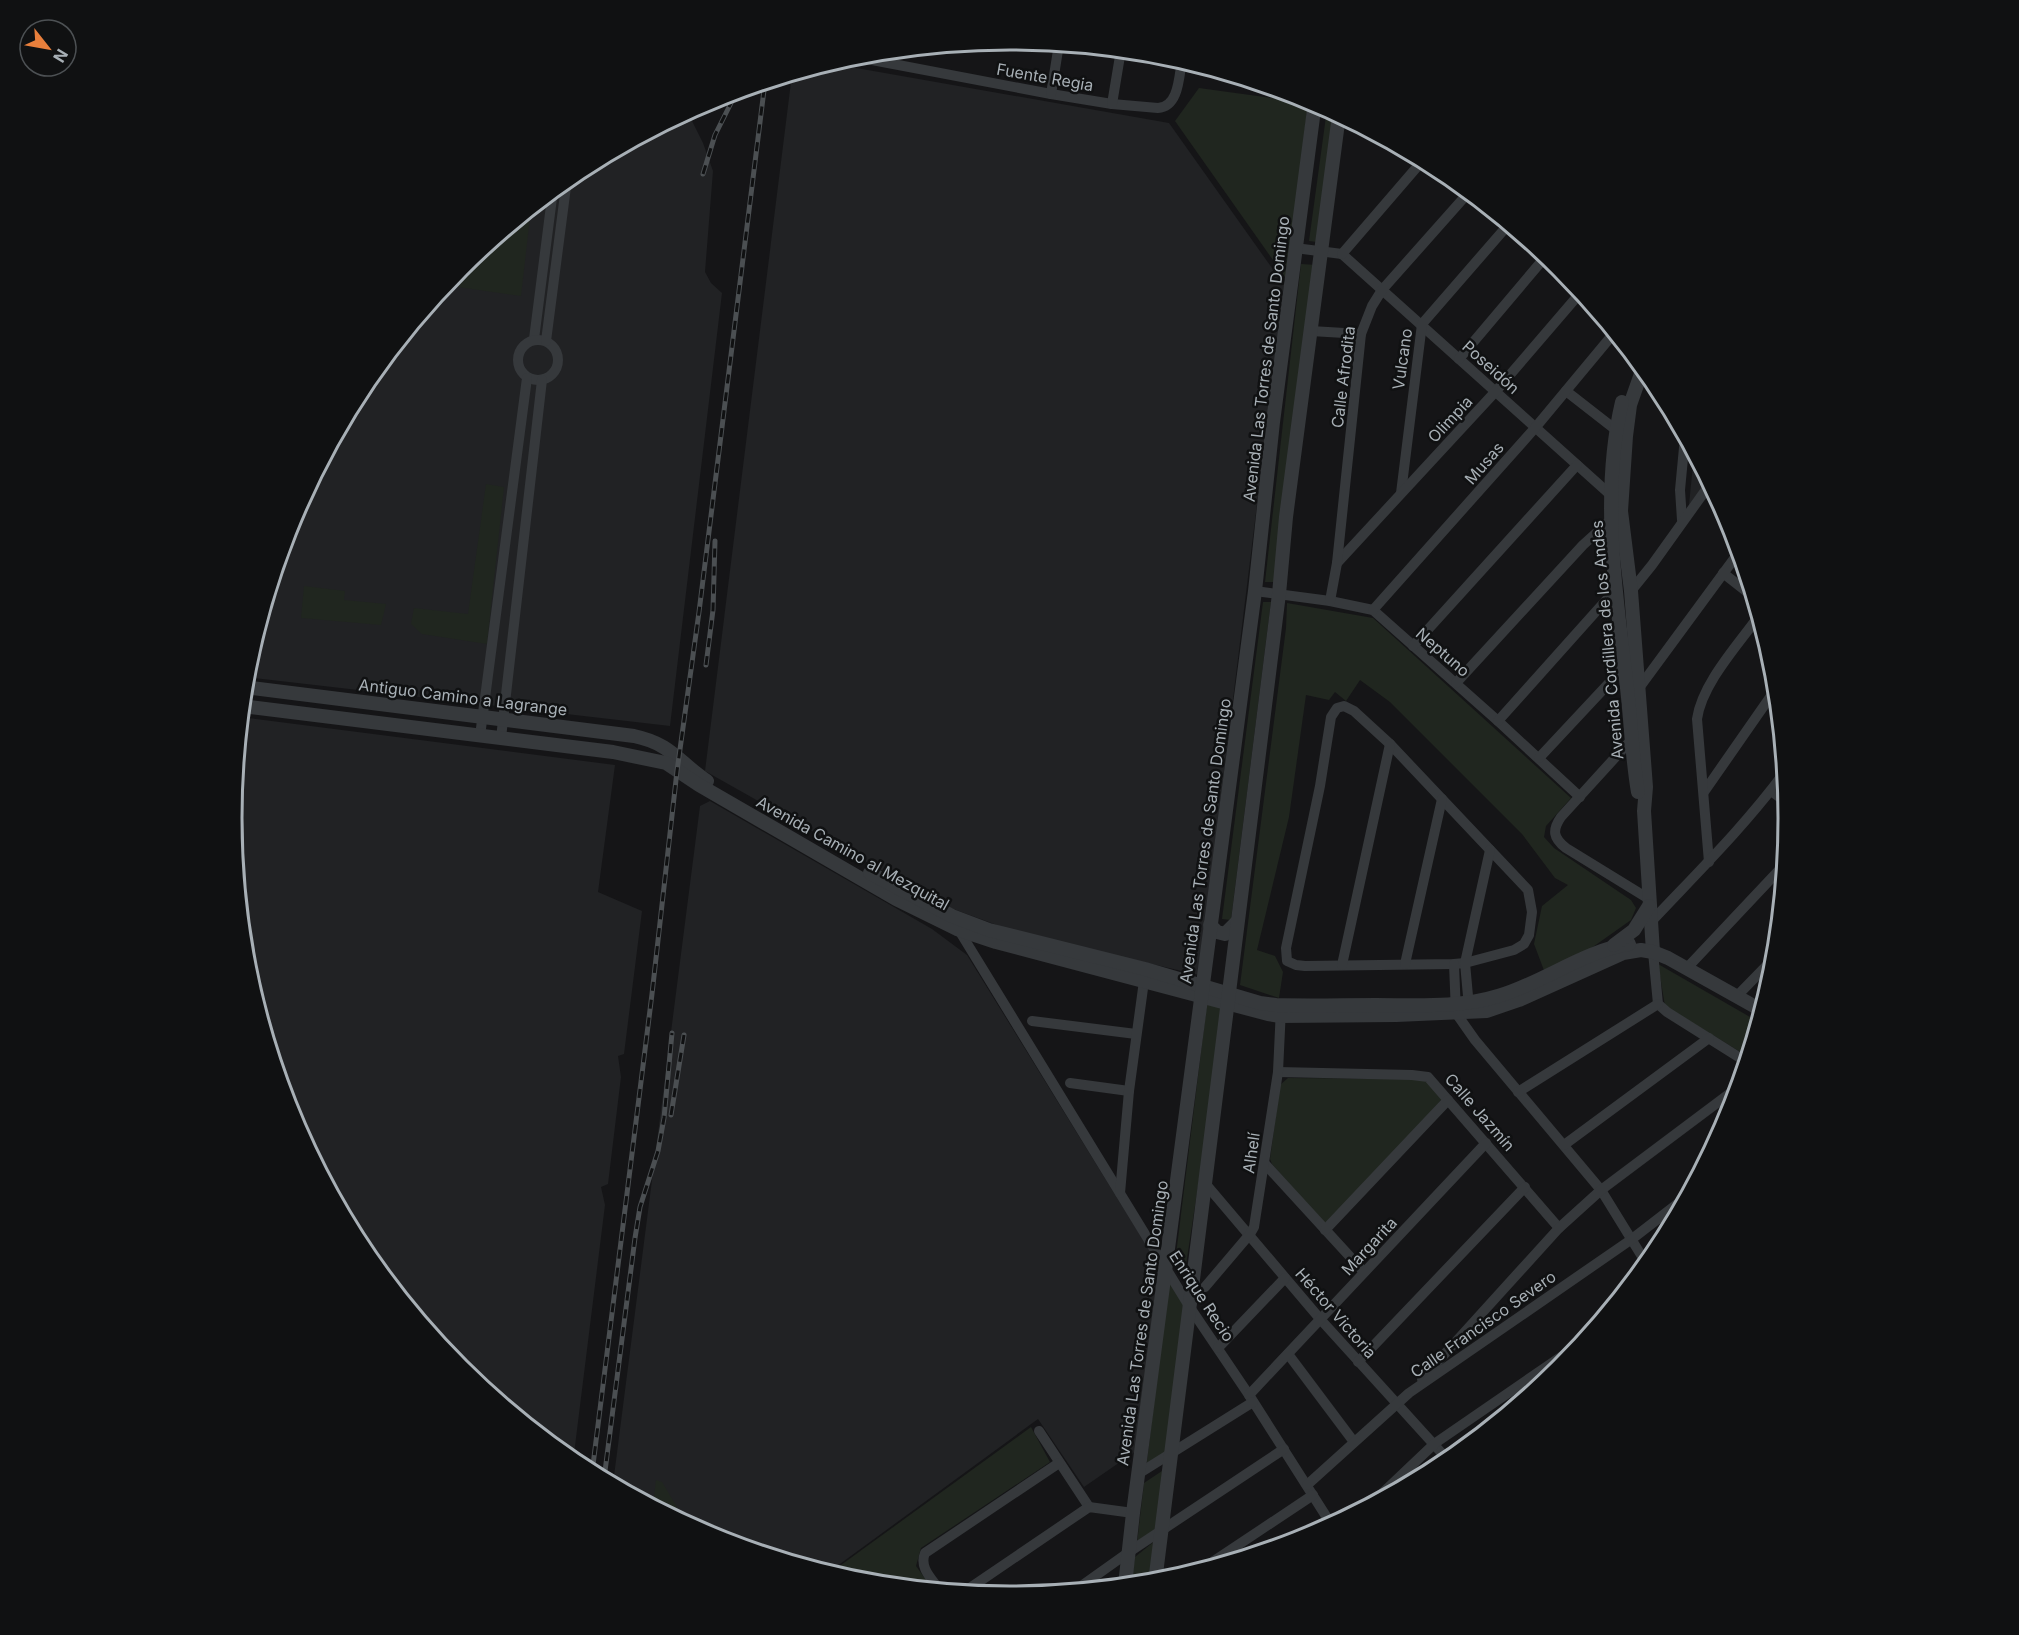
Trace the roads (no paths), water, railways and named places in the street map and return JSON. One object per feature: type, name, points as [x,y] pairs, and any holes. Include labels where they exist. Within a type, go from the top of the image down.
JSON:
[{"type":"street","points":[[1051,94],[1058,51]]},
{"type":"street","points":[[1112,104],[1120,58]]},
{"type":"street","name":"Fuente Regia","points":[[878,61],[1112,104],[1164,108],[1171,103],[1180,69]]},
{"type":"street","name":"Avenida Las Torres de Santo Domingo","points":[[1126,1576],[1255,591],[1273,422],[1314,113]]},
{"type":"street","points":[[1156,1571],[1279,594],[1286,517],[1338,124]]},
{"type":"street","points":[[1295,248],[1342,254],[1417,167]]},
{"type":"street","points":[[546,341],[565,192]]},
{"type":"street","name":"Calle Afrodita","points":[[1330,601],[1337,563],[1361,334],[1372,306],[1382,290],[1463,198]]},
{"type":"street","points":[[534,339],[552,201]]},
{"type":"street","name":"Vulcano","points":[[1401,493],[1422,324],[1504,230]]},
{"type":"street","name":"Poseidón","points":[[1342,254],[1577,465],[1616,507]]},
{"type":"street","points":[[1459,359],[1540,263]]},
{"type":"street","name":"Olimpia","points":[[1337,563],[1496,392],[1575,298]]},
{"type":"street","points":[[1311,331],[1361,334]]},
{"type":"street","name":"Musas","points":[[1373,610],[1535,428],[1610,338]]},
{"type":"street","points":[[534,339],[546,341],[554,347],[558,357],[557,367],[551,375],[542,380],[527,378],[519,368],[518,356],[523,345],[534,339]]},
{"type":"street","name":"Avenida Cordillera de los Andes","points":[[1633,369],[1616,430],[1616,507],[1624,590],[1639,688],[1647,796],[1644,811]]},
{"type":"street","points":[[480,736],[527,378]]},
{"type":"street","name":"Avenida Cordillera de los Andes","points":[[1616,507],[1629,413],[1640,379]]},
{"type":"street","points":[[501,738],[542,380]]},
{"type":"street","points":[[1566,391],[1616,430]]},
{"type":"street","points":[[1682,520],[1680,490],[1684,451]]},
{"type":"street","points":[[1413,646],[1577,465]]},
{"type":"street","points":[[515,466],[531,468]]},
{"type":"street","points":[[1498,721],[1624,590],[1652,565],[1704,492]]},
{"type":"street","points":[[1456,683],[1616,507]]},
{"type":"street","points":[[1639,688],[1733,560]]},
{"type":"street","points":[[1723,573],[1742,587]]},
{"type":"street","name":"Avenida Cordillera de los Andes","points":[[1624,590],[1625,666],[1637,788],[1644,811],[1651,925],[1649,946]]},
{"type":"street","points":[[1255,591],[1330,601],[1373,610]]},
{"type":"street","name":"Neptuno","points":[[1373,610],[1580,797]]},
{"type":"street","points":[[1709,862],[1697,719],[1699,706],[1709,686],[1752,625]]},
{"type":"street","points":[[1539,758],[1625,666]]},
{"type":"street","name":"Antiguo Camino a Lagrange","points":[[253,688],[482,715],[645,738],[673,760]]},
{"type":"street","points":[[1704,792],[1768,700]]},
{"type":"street","points":[[250,707],[673,760]]},
{"type":"street","points":[[1341,707],[1348,707],[1390,744],[1528,890],[1532,912],[1529,935],[1520,948],[1460,964],[1300,966],[1287,961],[1286,948],[1334,711],[1341,707]]},
{"type":"street","points":[[613,752],[615,733]]},
{"type":"street","points":[[1616,950],[1634,930],[1650,902],[1566,848],[1555,837],[1555,826],[1632,739]]},
{"type":"street","points":[[1342,965],[1390,744]]},
{"type":"street","name":"Avenida Camino al Mezquital","points":[[673,760],[714,786],[957,924],[996,942],[1144,981],[1202,990]]},
{"type":"street","points":[[1670,959],[1651,925],[1777,783]]},
{"type":"street","points":[[1771,791],[1777,795]]},
{"type":"street","points":[[1405,964],[1442,799]]},
{"type":"street","points":[[1490,850],[1460,964],[1463,1012],[1475,1040],[1601,1190],[1641,1254]]},
{"type":"street","points":[[1686,969],[1775,874]]},
{"type":"street","points":[[1210,925],[1217,932],[1225,934],[1237,922]]},
{"type":"street","name":"Avenida Camino al Mezquital","points":[[957,924],[998,933],[1228,998],[1281,1010],[1463,1012],[1616,950],[1649,946]]},
{"type":"street","name":"Enrique Recio","points":[[957,924],[1189,1306],[1326,1516]]},
{"type":"street","points":[[1649,946],[1753,1006]]},
{"type":"street","points":[[1649,946],[1658,1004],[1739,1057]]},
{"type":"street","points":[[1736,997],[1762,970]]},
{"type":"street","points":[[1120,1193],[1129,1091],[1144,981]]},
{"type":"street","points":[[1518,1092],[1658,1004]]},
{"type":"street","name":"Alhelí","points":[[1206,1287],[1250,1234],[1255,1221],[1278,1072],[1281,1010]]},
{"type":"street","points":[[1032,1022],[1136,1034]]},
{"type":"street","points":[[1564,1145],[1709,1038]]},
{"type":"street","name":"Calle Jazmín","points":[[1278,1072],[1420,1076],[1432,1080],[1559,1227]]},
{"type":"street","points":[[1070,1083],[1129,1091]]},
{"type":"street","points":[[1409,1393],[1559,1227],[1601,1190],[1724,1098]]},
{"type":"street","points":[[1325,1230],[1448,1100]]},
{"type":"street","name":"Margarita","points":[[1138,1474],[1171,1455],[1251,1399],[1288,1354],[1486,1143]]},
{"type":"street","points":[[1265,1164],[1364,1272]]},
{"type":"street","name":"Héctor Victoria","points":[[1204,1182],[1321,1320],[1441,1452]]},
{"type":"street","points":[[1358,1362],[1525,1187]]},
{"type":"street","name":"Calle Francisco Severo","points":[[1221,1555],[1310,1490],[1354,1442],[1409,1393],[1632,1239],[1670,1209]]},
{"type":"street","points":[[1218,1348],[1285,1278]]},
{"type":"street","points":[[1288,1354],[1354,1442]]},
{"type":"street","points":[[1393,1483],[1434,1444],[1548,1366]]},
{"type":"street","points":[[1039,1431],[1089,1507]]},
{"type":"street","points":[[1088,1581],[1284,1449]]},
{"type":"street","points":[[934,1581],[924,1567],[924,1556],[928,1550],[1059,1463]]},
{"type":"street","points":[[975,1585],[1089,1507],[1133,1513]]},
{"type":"railway","points":[[593,1463],[652,994],[677,771],[764,90]]},
{"type":"railway","points":[[703,174],[715,135],[731,102]]},
{"type":"railway","points":[[706,665],[713,610],[715,541]]},
{"type":"railway","points":[[605,1470],[635,1238],[640,1207],[658,1151],[664,1118],[672,1033]]},
{"type":"railway","points":[[671,1115],[684,1035]]}]
